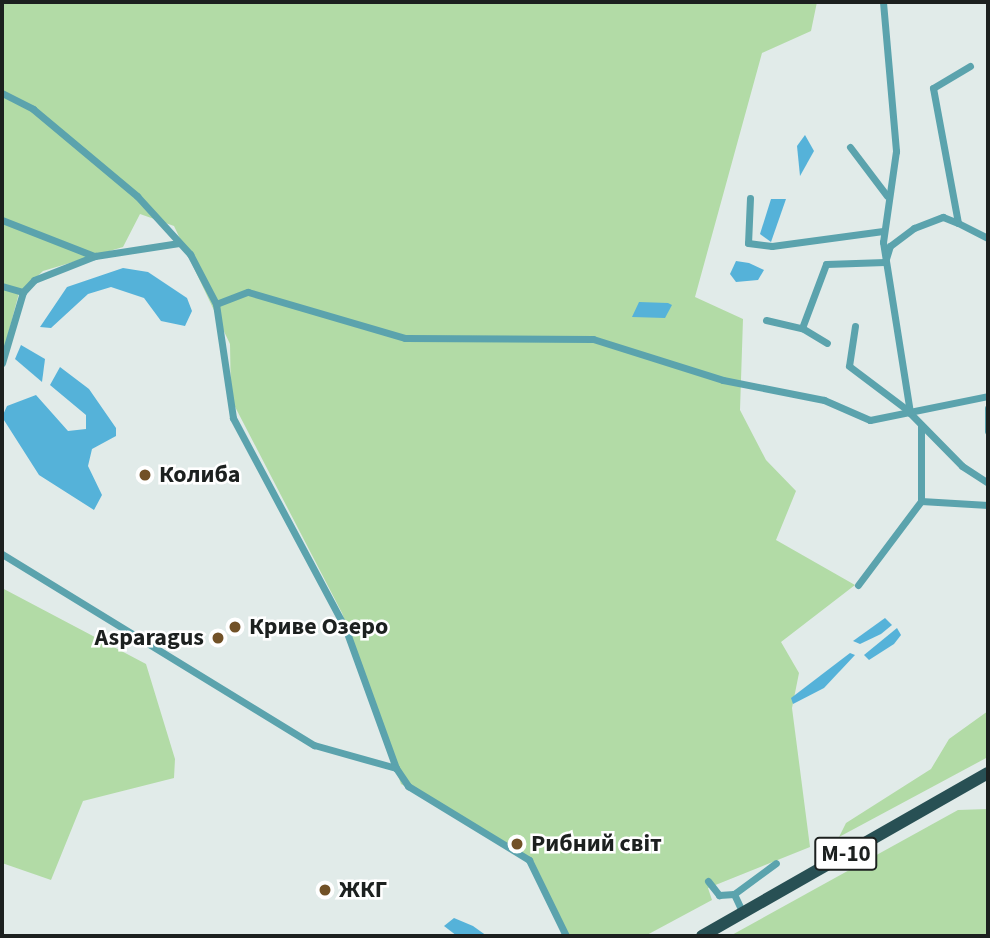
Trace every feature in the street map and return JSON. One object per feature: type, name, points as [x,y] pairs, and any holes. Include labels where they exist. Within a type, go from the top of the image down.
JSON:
[{"type":"highway","name":"М-10","points":[[702,936],[988,773]]},
{"type":"street","points":[[883,2],[896,151],[883,231],[885,262],[910,413]]},
{"type":"street","points":[[958,223],[933,88],[970,66]]},
{"type":"street","points":[[2,93],[33,109],[137,197],[179,243],[216,304],[233,418],[335,606],[396,768],[408,786],[529,860],[566,936]]},
{"type":"street","points":[[850,147],[887,196]]},
{"type":"street","points":[[750,198],[748,243],[772,246],[883,231]]},
{"type":"street","points":[[885,262],[890,246],[914,228],[943,217],[988,238]]},
{"type":"street","points":[[2,220],[94,256]]},
{"type":"street","points":[[2,363],[23,292],[49,271],[94,256],[179,243]]},
{"type":"street","points":[[802,328],[826,264],[885,262]]},
{"type":"street","points":[[2,286],[23,292]]},
{"type":"street","points":[[216,304],[248,292],[405,338],[593,340],[723,380],[824,400],[870,420],[988,396]]},
{"type":"street","points":[[766,320],[802,328],[827,343]]},
{"type":"street","points":[[855,326],[849,366],[910,413],[988,483]]},
{"type":"street","points":[[988,408],[988,431]]},
{"type":"street","points":[[858,585],[920,501],[921,425]]},
{"type":"street","points":[[920,501],[988,505]]},
{"type":"street","points":[[2,554],[79,593],[314,745],[396,768]]},
{"type":"street","points":[[708,881],[719,895],[734,894],[776,863]]},
{"type":"street","points":[[734,894],[743,913]]},
{"type":"green space","points":[[2,2],[817,2],[811,31],[762,53],[695,297],[743,319],[740,410],[766,460],[796,491],[776,540],[855,585],[781,642],[799,673],[792,708],[810,847],[708,888],[712,900],[645,936],[569,936],[526,855],[401,784],[342,613],[231,399],[230,344],[174,226],[140,214],[123,247],[43,271],[19,293],[2,357]]},
{"type":"green space","points":[[2,588],[146,664],[175,759],[174,778],[83,801],[51,880],[2,863]]},
{"type":"green space","points":[[988,711],[988,757],[839,837],[846,823],[931,769],[949,739]]},
{"type":"green space","points":[[988,809],[988,936],[730,936],[958,810]]},
{"type":"water","points":[[805,135],[814,151],[800,176],[797,146]]},
{"type":"water","points":[[771,199],[786,199],[771,242],[760,234]]},
{"type":"water","points":[[736,261],[764,270],[758,280],[736,282],[730,274]]},
{"type":"water","points":[[123,268],[148,272],[187,298],[192,311],[185,326],[161,321],[144,298],[111,287],[88,294],[51,328],[40,327],[67,287]]},
{"type":"water","points":[[639,302],[672,305],[665,318],[632,317]]},
{"type":"water","points":[[21,345],[45,359],[42,382],[15,359]]},
{"type":"water","points":[[60,367],[89,389],[116,428],[116,436],[92,449],[88,466],[102,495],[94,510],[39,475],[2,417],[7,406],[36,395],[68,431],[86,429],[86,415],[50,385]]},
{"type":"water","points":[[885,618],[892,625],[881,634],[860,644],[853,641]]},
{"type":"water","points":[[897,628],[901,635],[894,644],[869,660],[864,655]]},
{"type":"water","points":[[850,653],[855,655],[824,688],[793,704],[791,698]]},
{"type":"water","points":[[454,918],[487,936],[457,936],[444,926]]},
{"type":"place","name":"Колиба","points":[[145,475]]},
{"type":"place","name":"Криве Озеро","points":[[235,627]]},
{"type":"place","name":"Asparagus","points":[[218,638]]},
{"type":"place","name":"Рибний світ","points":[[517,844]]},
{"type":"place","name":"ЖКГ","points":[[325,890]]}]
